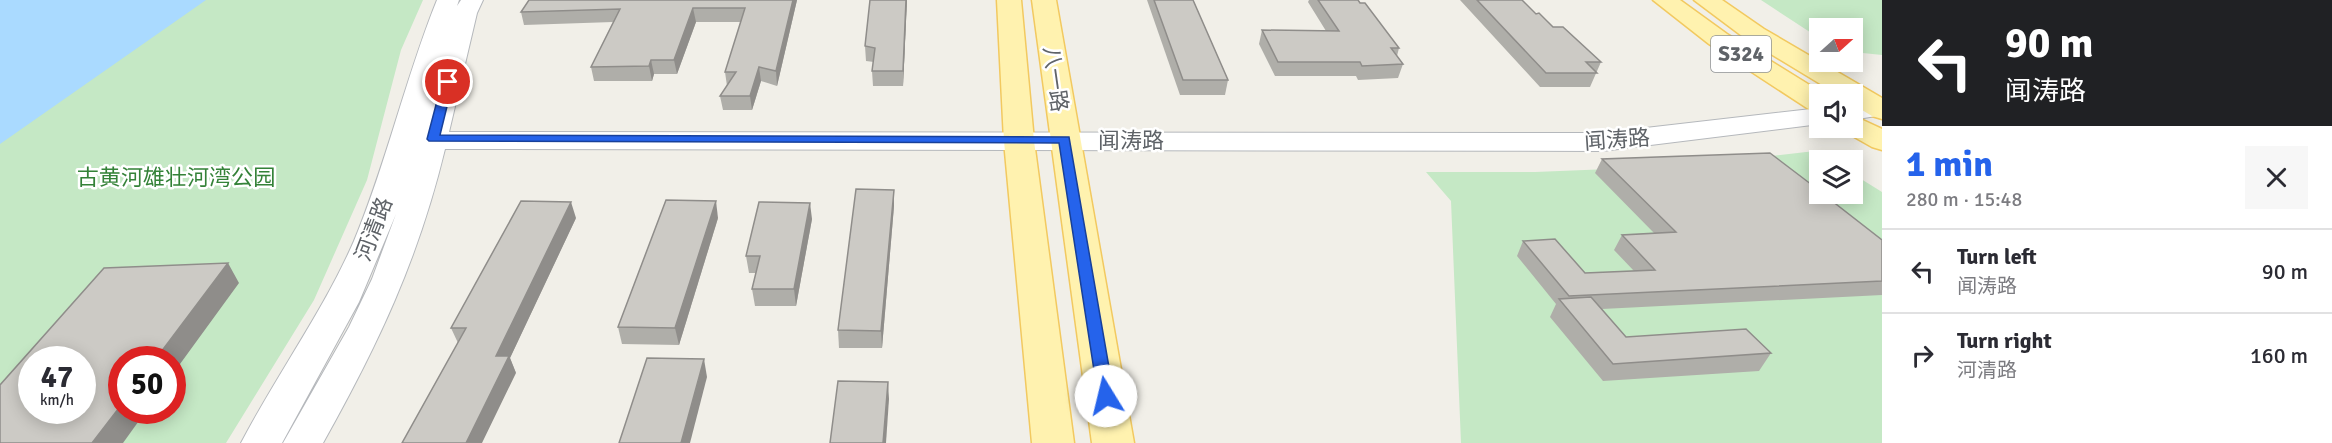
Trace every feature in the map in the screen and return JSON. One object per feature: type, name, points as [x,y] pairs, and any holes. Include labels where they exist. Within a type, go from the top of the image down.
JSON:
[{"type":"main road","name":"八一路","points":[[1009,0],[1020,141],[1053,443]]},
{"type":"main road","name":"八一路","points":[[1044,0],[1113,443]]},
{"type":"main road","name":"S324","points":[[1665,0],[1718,39],[1809,97]]},
{"type":"main road","name":"S324","points":[[1706,0],[1755,34],[1881,108]]},
{"type":"main road","points":[[1863,130],[1882,141]]},
{"type":"street","name":"河清路","points":[[303,443],[335,389],[397,257],[419,140],[435,33],[448,0]]},
{"type":"street","name":"河清路","points":[[261,443],[330,326],[364,256],[419,140],[472,0]]},
{"type":"street","points":[[1863,110],[1881,108]]},
{"type":"street","name":"闻涛路","points":[[419,140],[1602,142],[1809,117]]},
{"type":"green space","name":"古黄河雄壮河湾公园","points":[[0,0],[423,0],[401,50],[367,180],[314,300],[226,443],[0,443]]},
{"type":"green space","points":[[1761,0],[1882,0],[1882,55],[1863,53],[1863,18],[1809,18],[1809,31]]},
{"type":"green space","points":[[1809,152],[1809,204],[1863,204],[1863,180],[1882,192],[1882,443],[1461,443],[1451,201],[1426,172],[1535,172],[1684,166]]},
{"type":"water","points":[[0,0],[206,0],[0,144]]},
{"type":"building","points":[[529,0],[793,0],[776,71],[759,67],[750,96],[720,96],[736,72],[725,72],[745,8],[693,8],[674,60],[651,60],[649,66],[591,67],[620,9],[521,12]]},
{"type":"building","points":[[870,0],[906,0],[903,71],[872,71],[875,48],[865,46]]},
{"type":"building","points":[[1154,0],[1193,0],[1228,80],[1183,80]]},
{"type":"building","points":[[1318,0],[1358,0],[1360,3],[1365,3],[1399,48],[1391,48],[1403,64],[1362,66],[1360,62],[1278,62],[1262,30],[1339,31]]},
{"type":"building","points":[[1477,0],[1522,0],[1553,27],[1563,27],[1601,62],[1586,62],[1597,73],[1546,73]]},
{"type":"building","points":[[1770,153],[1809,183],[1809,204],[1836,204],[1882,240],[1882,281],[1569,296],[1523,241],[1555,239],[1585,273],[1655,270],[1622,235],[1676,232],[1602,159]]},
{"type":"building","points":[[856,189],[894,190],[881,331],[838,330]]},
{"type":"building","points":[[666,200],[716,201],[675,328],[618,327]]},
{"type":"building","points":[[521,201],[571,202],[496,356],[509,356],[466,443],[402,443],[466,328],[451,328]]},
{"type":"building","points":[[759,202],[810,203],[794,289],[752,289],[760,256],[746,256]]},
{"type":"building","points":[[228,263],[166,346],[108,346],[108,422],[92,443],[0,443],[0,385],[18,365],[18,424],[96,424],[96,346],[35,346],[104,268]]},
{"type":"building","points":[[1591,297],[1626,337],[1746,329],[1771,353],[1613,364],[1559,299]]},
{"type":"building","points":[[647,358],[704,359],[681,443],[619,443]]},
{"type":"building","points":[[838,381],[888,382],[883,443],[830,443]]},
{"type":"route","points":[[448,82],[433,139],[1065,140],[1106,396]]}]
